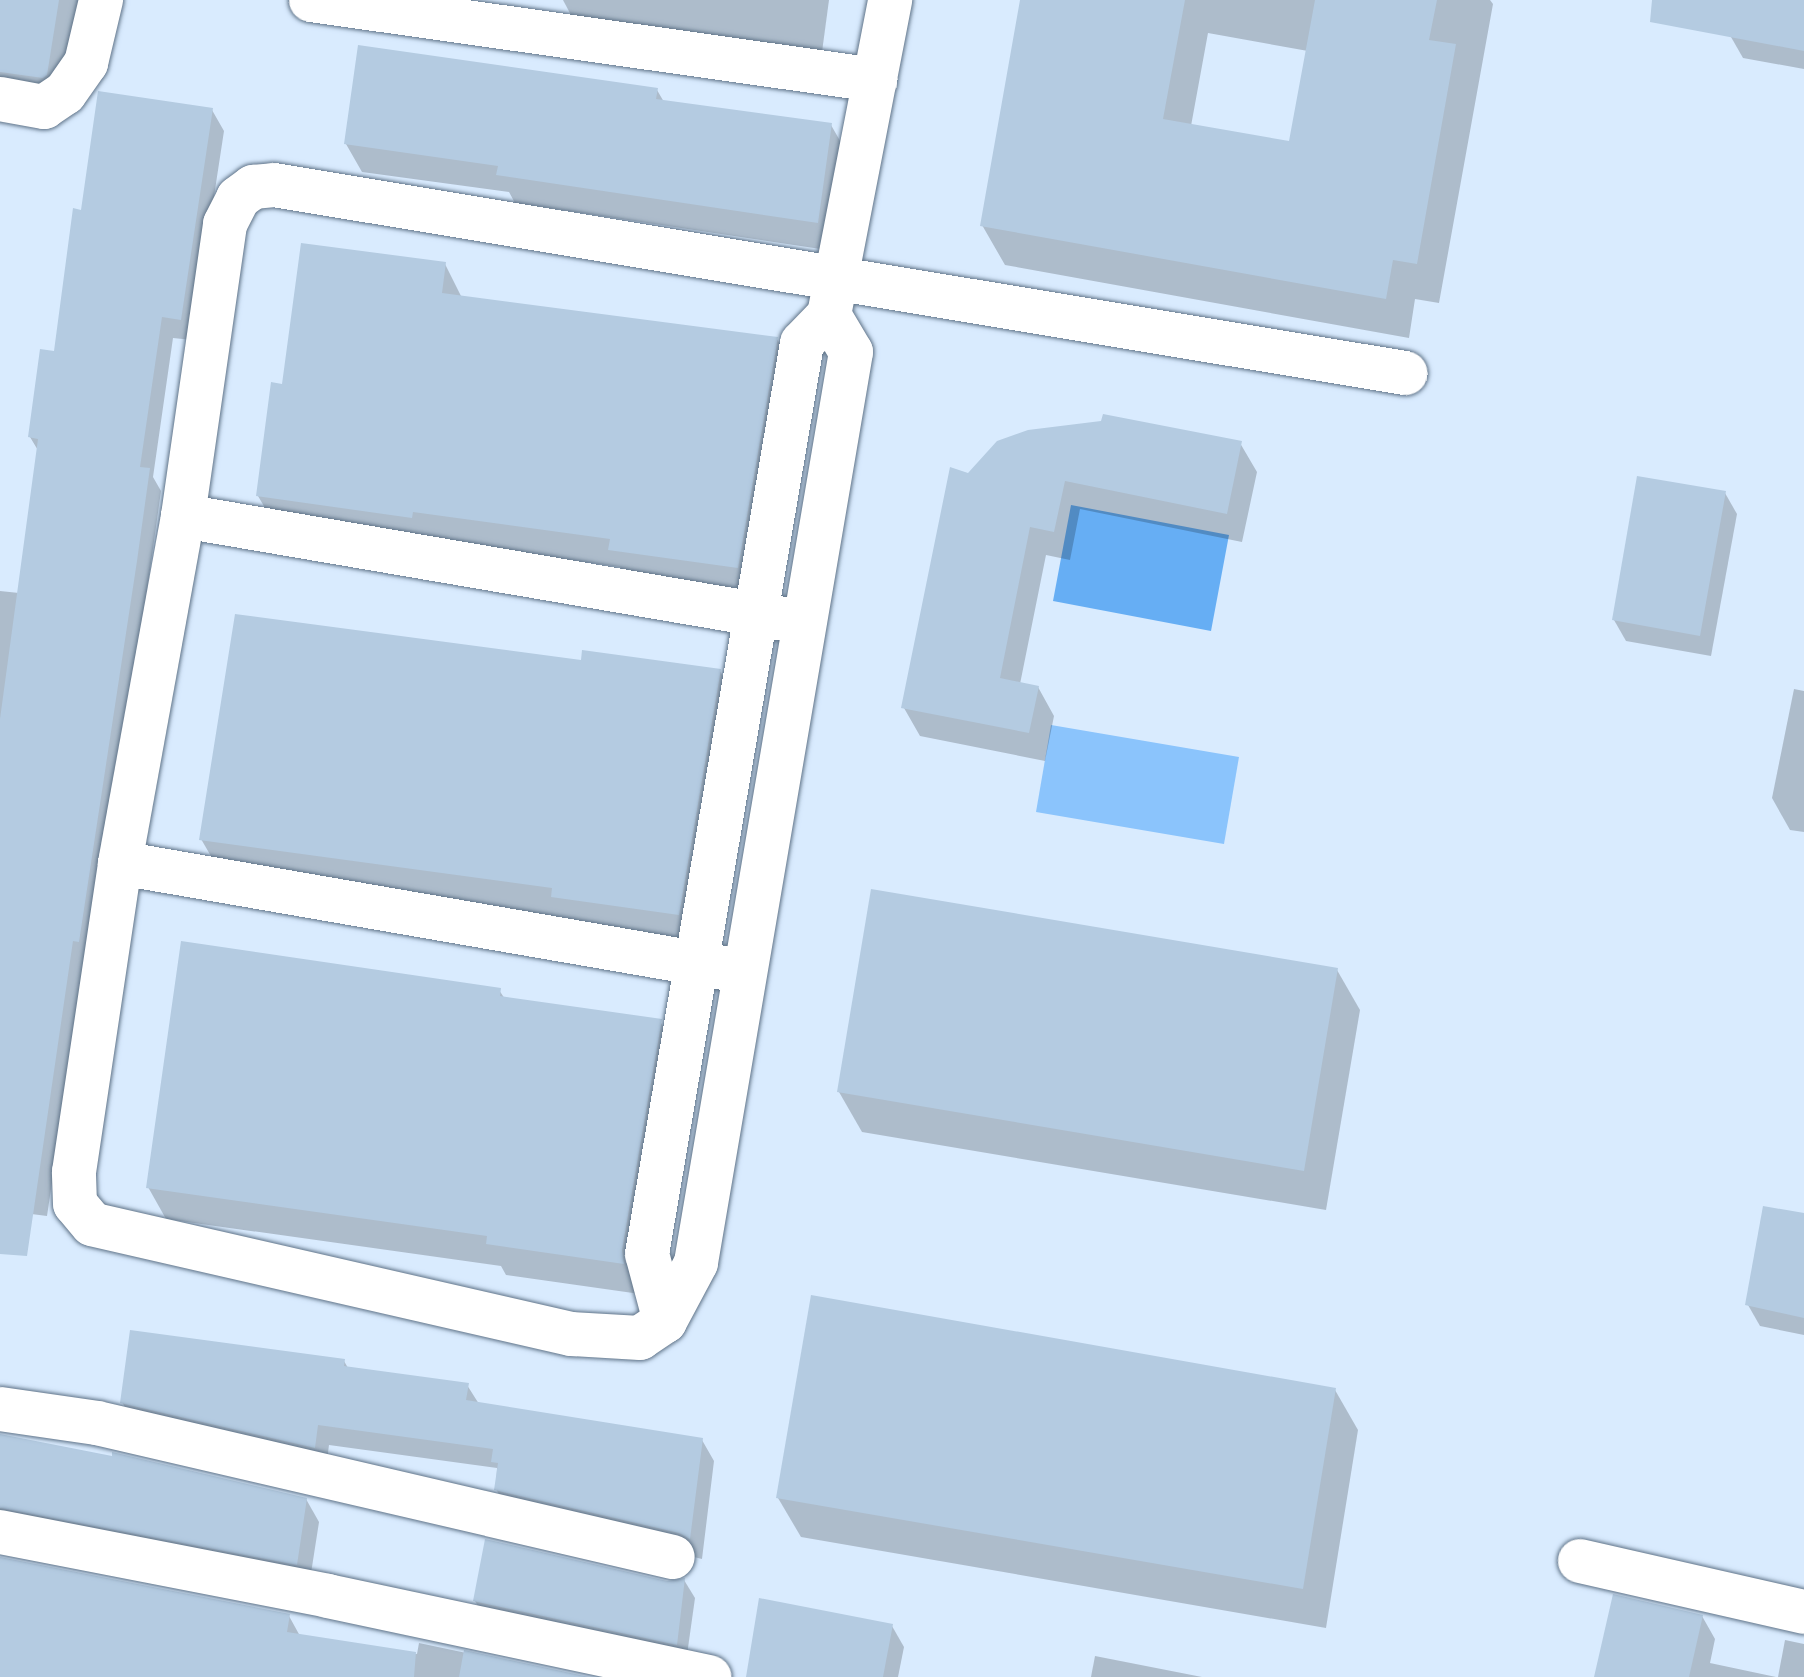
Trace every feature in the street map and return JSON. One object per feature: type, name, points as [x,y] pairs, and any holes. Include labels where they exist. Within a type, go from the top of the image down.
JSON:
[{"type":"street","points":[[0,99],[44,107],[65,93],[86,63],[101,0]]},
{"type":"street","points":[[311,0],[875,80]]},
{"type":"street","points":[[665,1321],[647,1254],[802,343],[834,295],[890,0]]},
{"type":"street","points":[[834,295],[851,352],[696,1263],[665,1321],[640,1338],[571,1334],[92,1224],[75,1204],[74,1172],[120,863],[183,516],[225,224],[238,198],[253,187],[274,185],[834,295],[1405,373]]},
{"type":"street","points":[[183,516],[806,623]]},
{"type":"street","points":[[120,863],[746,972]]},
{"type":"street","points":[[0,1409],[97,1423],[673,1557]]},
{"type":"street","points":[[0,1532],[328,1596],[688,1675]]},
{"type":"street","points":[[1580,1561],[1804,1612]]},
{"type":"shaded area","points":[[1071,505],[1229,535],[1211,631],[1053,601]]},
{"type":"shaded area","points":[[1051,725],[1239,757],[1224,844],[1036,812]]},
{"type":"building","points":[[0,0],[59,0],[47,75],[43,78],[0,72]]},
{"type":"building","points":[[1020,0],[1185,0],[1163,119],[1289,141],[1315,0],[1437,0],[1429,40],[1456,44],[1417,264],[1393,260],[1386,299],[980,226]]},
{"type":"building","points":[[1652,0],[1804,0],[1804,51],[1650,22]]},
{"type":"building","points":[[358,45],[658,88],[656,99],[832,123],[818,223],[496,175],[498,166],[344,144]]},
{"type":"building","points":[[98,91],[213,108],[181,320],[162,317],[140,467],[150,468],[137,561],[79,942],[73,941],[27,1256],[0,1254],[0,719],[38,439],[28,437],[40,349],[54,351],[73,208],[81,210]]},
{"type":"building","points":[[301,243],[446,262],[442,293],[778,337],[738,568],[608,550],[610,539],[413,512],[412,518],[256,496],[271,382],[282,384]]},
{"type":"building","points":[[1103,414],[1242,441],[1227,514],[1065,481],[1054,532],[1030,527],[1000,678],[1039,686],[1029,733],[901,708],[950,467],[968,473],[997,441],[1028,430],[1101,421]]},
{"type":"building","points":[[1637,476],[1726,491],[1700,636],[1612,620]]},
{"type":"building","points":[[235,614],[581,660],[582,650],[721,669],[679,915],[551,897],[552,888],[199,840]]},
{"type":"building","points":[[871,889],[1338,968],[1304,1171],[837,1092]]},
{"type":"building","points":[[181,941],[501,988],[500,996],[662,1019],[622,1250],[624,1264],[486,1244],[487,1236],[146,1188]]},
{"type":"building","points":[[1763,1206],[1804,1213],[1804,1318],[1745,1305]]},
{"type":"building","points":[[811,1295],[1336,1388],[1303,1589],[776,1498]]},
{"type":"building","points":[[130,1330],[345,1359],[344,1366],[469,1383],[466,1400],[703,1438],[690,1539],[679,1533],[494,1490],[498,1463],[491,1462],[493,1449],[318,1425],[315,1448],[120,1403]]},
{"type":"building","points":[[0,1434],[112,1456],[112,1452],[307,1498],[297,1565],[0,1508]]},
{"type":"building","points":[[485,1539],[667,1581],[685,1578],[677,1645],[473,1601]]},
{"type":"building","points":[[0,1557],[290,1614],[287,1632],[416,1652],[414,1677],[0,1677]]},
{"type":"building","points":[[1613,1594],[1703,1615],[1689,1677],[1594,1677]]},
{"type":"building","points":[[759,1598],[893,1624],[883,1677],[746,1677]]},
{"type":"building","points":[[464,1650],[589,1677],[459,1677]]}]
